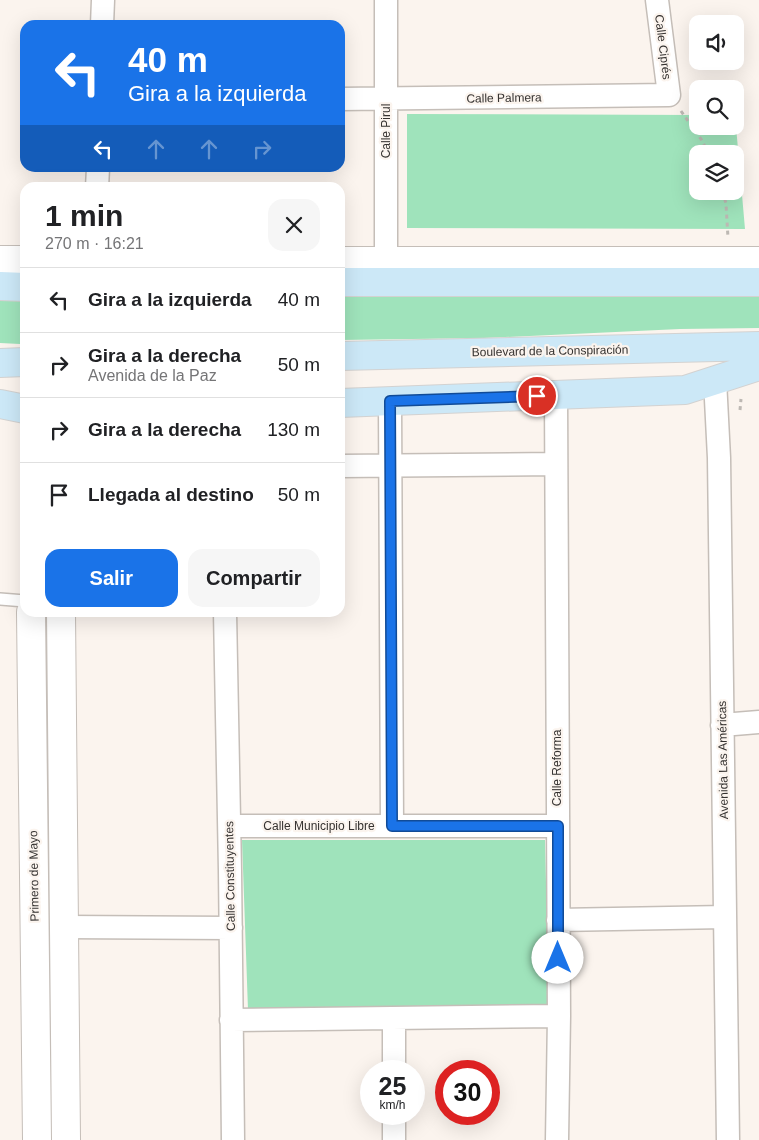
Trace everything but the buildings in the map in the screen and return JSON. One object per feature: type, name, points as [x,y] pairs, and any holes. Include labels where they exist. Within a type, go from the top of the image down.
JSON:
[{"type":"main road","points":[[345,282],[759,282]]},
{"type":"main road","points":[[0,286],[20,287]]},
{"type":"main road","name":"Boulevard de la Conspiración","points":[[345,356],[759,346]]},
{"type":"main road","points":[[0,362],[20,362]]},
{"type":"main road","points":[[345,403],[685,390],[759,366]]},
{"type":"main road","points":[[0,404],[20,408]]},
{"type":"street","points":[[102,20],[103,0]]},
{"type":"street","name":"Calle Pirul","points":[[386,0],[386,262]]},
{"type":"street","name":"Calle Ciprés","points":[[657,0],[669,94]]},
{"type":"street","name":"Calle Palmera","points":[[345,99],[386,100],[669,94]]},
{"type":"street","points":[[0,260],[20,260]]},
{"type":"street","points":[[345,261],[759,261]]},
{"type":"street","name":"Avenida Las Américas","points":[[715,380],[719,458],[728,1140]]},
{"type":"street","name":"Calle Reforma","points":[[556,395],[557,1140]]},
{"type":"street","points":[[390,401],[392,826]]},
{"type":"street","points":[[345,466],[556,464]]},
{"type":"street","name":"Primero de Mayo","points":[[31,617],[37,1140]]},
{"type":"street","points":[[61,617],[66,1140]]},
{"type":"street","name":"Calle Constituyentes","points":[[226,617],[230,826],[232,1140]]},
{"type":"street","points":[[722,725],[759,722]]},
{"type":"street","name":"Calle Municipio Libre","points":[[230,826],[558,826]]},
{"type":"street","points":[[558,920],[725,917]]},
{"type":"street","points":[[64,926],[231,928]]},
{"type":"street","points":[[231,1020],[558,1016]]},
{"type":"street","points":[[394,1018],[394,1060]]},
{"type":"street","points":[[394,1125],[394,1140]]},
{"type":"lane","points":[[0,599],[20,601]]},
{"type":"path","points":[[669,94],[704,145]]},
{"type":"path","points":[[725,200],[728,238]]},
{"type":"green space","points":[[407,114],[689,115],[689,135],[737,135],[738,145],[689,145],[689,200],[742,200],[745,229],[407,228]]},
{"type":"green space","points":[[759,291],[759,328],[680,329],[484,338],[345,340],[345,292]]},
{"type":"green space","points":[[0,293],[20,293],[20,344],[0,343]]},
{"type":"green space","points":[[242,840],[545,840],[549,1008],[248,1010]]},
{"type":"route","points":[[537,396],[390,401],[392,826],[558,826],[558,958]]}]
